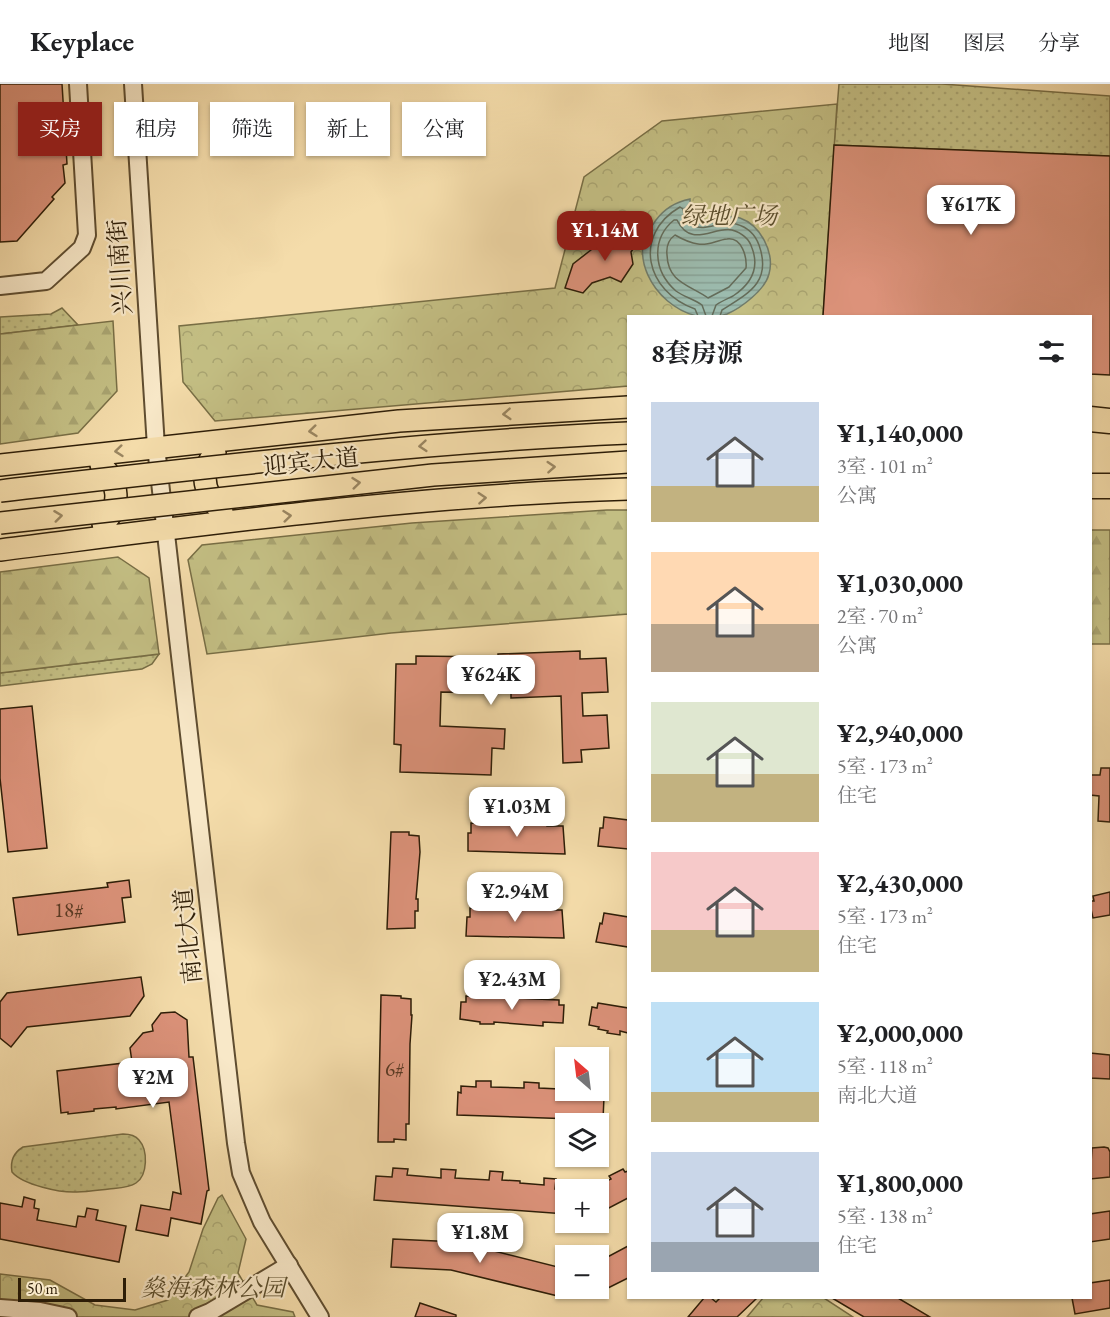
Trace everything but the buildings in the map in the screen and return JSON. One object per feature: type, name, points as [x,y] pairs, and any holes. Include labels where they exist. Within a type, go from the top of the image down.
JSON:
[{"type":"highway","points":[[1092,419],[1110,421]]},
{"type":"highway","points":[[1092,486],[1110,486]]},
{"type":"main road","points":[[0,465],[399,422],[627,407]]},
{"type":"main road","name":"迎宾大道","points":[[0,491],[206,467],[428,446],[627,433]]},
{"type":"main road","points":[[242,438],[229,442],[215,453],[209,460],[204,473],[204,481],[212,502],[222,512],[251,520]]},
{"type":"main road","points":[[71,457],[90,460],[101,465],[109,473],[117,497],[110,517],[92,533],[74,541]]},
{"type":"main road","name":"迎宾大道","points":[[0,523],[433,475],[627,462]]},
{"type":"main road","points":[[0,550],[407,502],[627,489]]},
{"type":"street","points":[[0,286],[46,281],[82,249],[86,242],[78,84]]},
{"type":"street","name":"兴川南街","points":[[133,84],[156,447],[167,529]]},
{"type":"street","name":"南北大道","points":[[167,529],[241,1173],[262,1222],[320,1317]]},
{"type":"street","points":[[198,1317],[289,1265]]},
{"type":"street","points":[[0,1308],[40,1311],[68,1317]]},
{"type":"green space","points":[[839,84],[942,84],[1110,96],[1110,156],[834,145]]},
{"type":"green space","name":"绿地广场","points":[[837,104],[823,315],[627,315],[627,386],[215,421],[183,382],[179,326],[555,288],[584,177],[662,121]]},
{"type":"green space","points":[[62,308],[78,325],[0,334],[0,317],[51,314]]},
{"type":"green space","points":[[113,321],[117,391],[78,433],[0,444],[0,334]]},
{"type":"green space","points":[[627,510],[627,614],[391,633],[207,654],[188,560],[202,545],[412,523]]},
{"type":"green space","points":[[1092,530],[1110,530],[1110,644],[1092,644]]},
{"type":"green space","points":[[118,557],[149,578],[159,654],[0,673],[0,572]]},
{"type":"green space","points":[[159,654],[152,664],[142,669],[0,686],[0,673]]},
{"type":"green space","points":[[123,1134],[137,1138],[142,1144],[145,1156],[143,1174],[136,1183],[130,1186],[70,1192],[33,1184],[17,1177],[12,1172],[13,1158],[23,1147]]},
{"type":"green space","name":"燊海森林公园","points":[[222,1195],[246,1239],[238,1273],[257,1305],[293,1312],[295,1317],[0,1317],[0,1274],[50,1280],[95,1305],[135,1310],[168,1300],[189,1272],[203,1229],[218,1198]]},
{"type":"green space","points":[[762,1299],[826,1299],[853,1317],[747,1317]]},
{"type":"water","points":[[690,199],[691,219],[704,221],[728,216],[740,218],[760,233],[768,248],[770,266],[767,280],[752,298],[727,314],[694,315],[681,310],[667,301],[656,289],[648,275],[643,260],[643,244],[656,220],[675,204]]}]
